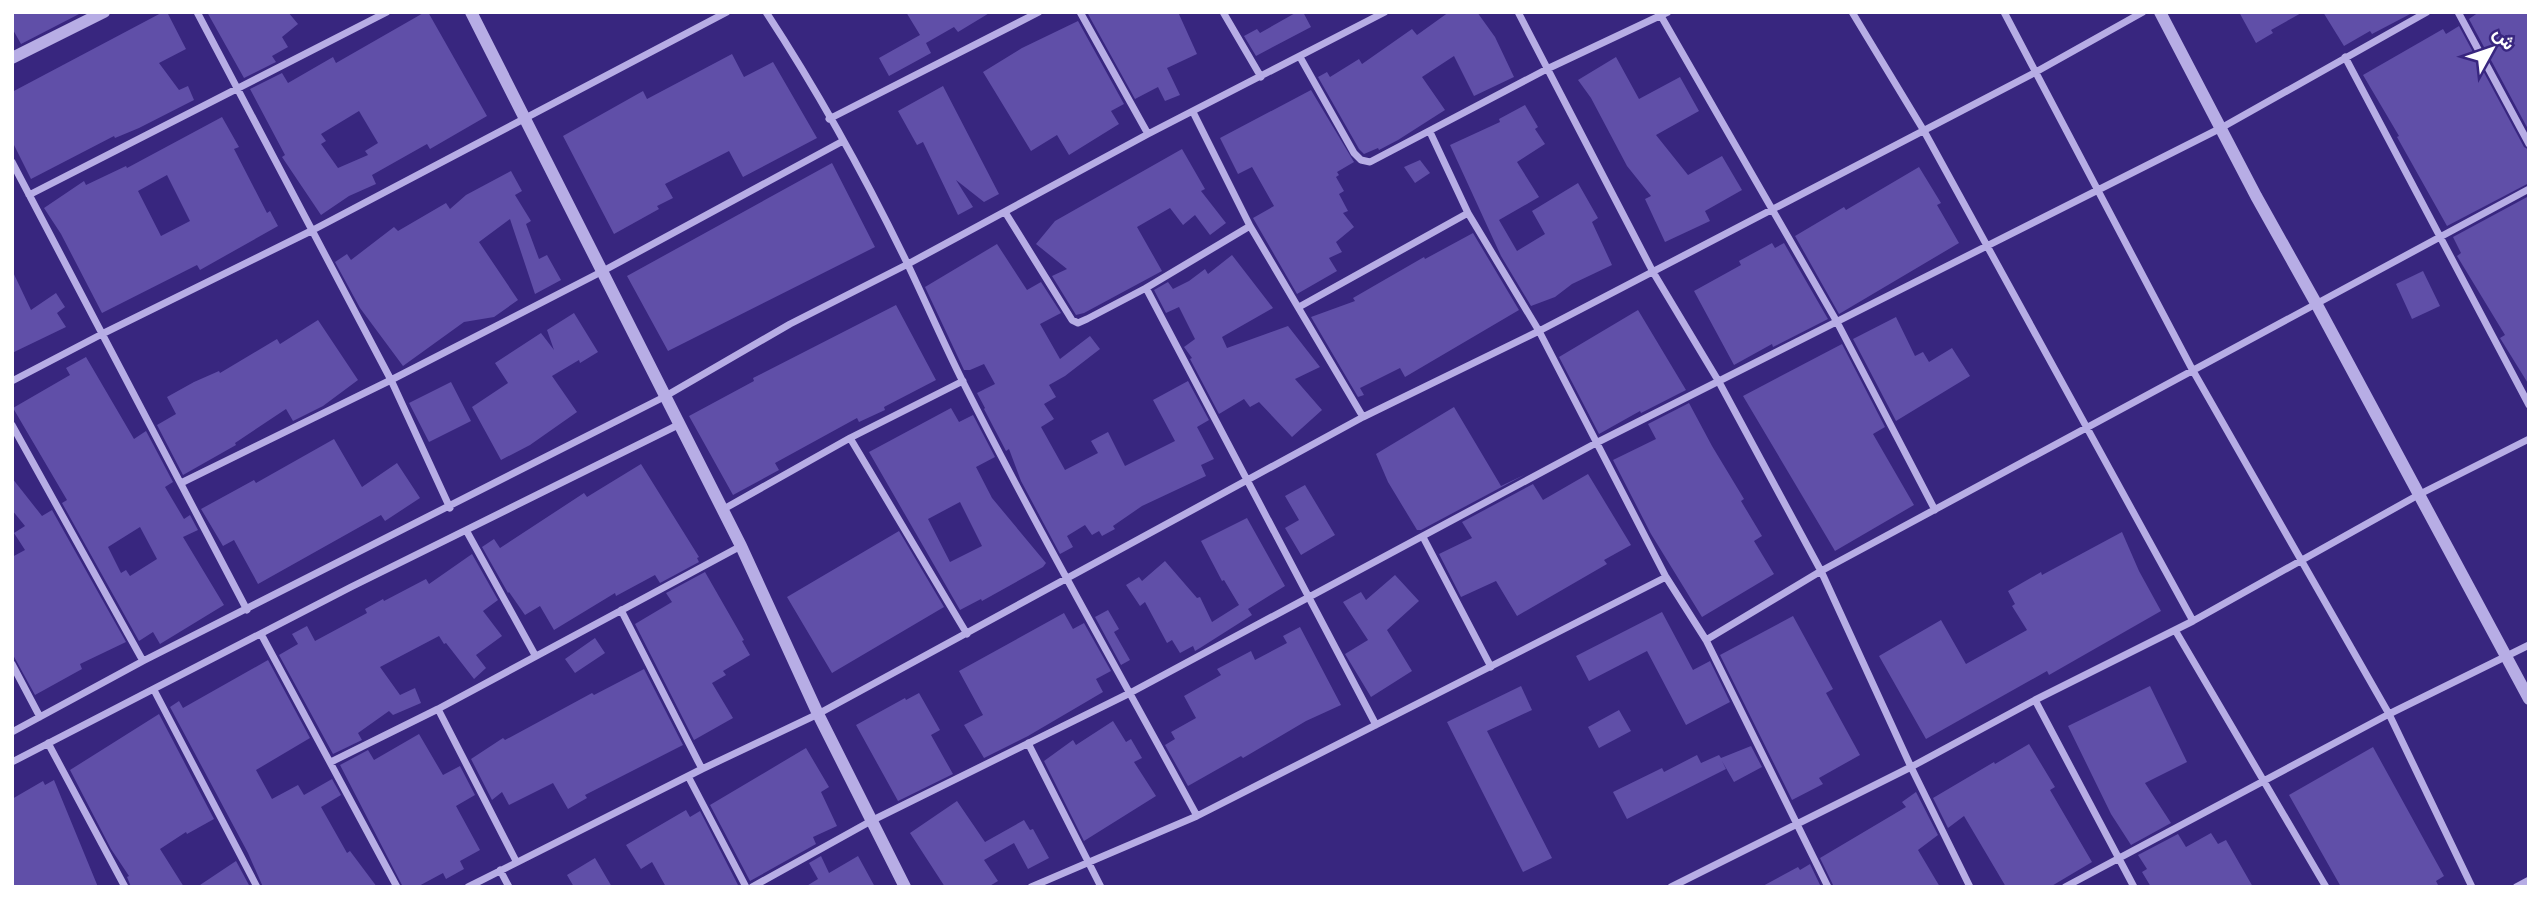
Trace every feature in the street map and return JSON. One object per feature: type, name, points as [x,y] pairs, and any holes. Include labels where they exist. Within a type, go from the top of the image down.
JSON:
[{"type":"street","points":[[12,58],[104,12]]},
{"type":"street","points":[[197,12],[391,380],[450,508]]},
{"type":"street","points":[[29,195],[387,12]]},
{"type":"street","points":[[12,381],[311,231],[727,12]]},
{"type":"street","points":[[766,12],[796,58],[843,141],[908,264],[963,381],[1066,579],[1198,816]]},
{"type":"street","points":[[829,119],[1039,12]]},
{"type":"street","points":[[1080,12],[1148,134]]},
{"type":"street","points":[[1223,12],[1261,77]]},
{"type":"street","points":[[12,732],[143,661],[450,508],[664,397],[790,324],[1385,12]]},
{"type":"street","points":[[1518,12],[1653,272],[1719,382],[1821,571],[1911,767],[1970,887]]},
{"type":"street","points":[[1852,12],[1924,131],[2193,621]]},
{"type":"street","points":[[2004,12],[2192,369],[2389,714],[2472,887]]},
{"type":"street","points":[[468,887],[818,714],[1363,417],[1653,272],[2034,73],[2143,12]]},
{"type":"street","points":[[2160,12],[2529,699]]},
{"type":"street","points":[[751,887],[871,821],[1130,692],[1598,442],[2221,128],[2427,12]]},
{"type":"street","points":[[2458,12],[2529,144]]},
{"type":"street","points":[[476,14],[525,119],[741,546],[818,714],[905,887]]},
{"type":"street","points":[[1300,57],[1354,153],[1361,160],[1370,162],[1548,69],[1665,14],[1772,210],[1837,322],[1935,510]]},
{"type":"street","points":[[2345,57],[2529,405]]},
{"type":"street","points":[[1192,112],[1250,226],[1363,417]]},
{"type":"street","points":[[1430,132],[1468,213],[1539,331],[1667,577],[1706,640],[1828,887]]},
{"type":"street","points":[[181,483],[391,380],[603,271],[843,141]]},
{"type":"street","points":[[12,162],[247,610]]},
{"type":"street","points":[[1706,640],[1821,571],[2529,189]]},
{"type":"street","points":[[1005,212],[1072,320],[1078,323],[1146,288],[1250,226]]},
{"type":"street","points":[[1299,307],[1468,213]]},
{"type":"street","points":[[1146,288],[1376,725]]},
{"type":"street","points":[[722,510],[850,438],[963,381]]},
{"type":"street","points":[[12,425],[143,661]]},
{"type":"street","points":[[12,762],[678,425]]},
{"type":"street","points":[[850,438],[967,634]]},
{"type":"street","points":[[1671,887],[2193,621],[2420,494],[2529,439]]},
{"type":"street","points":[[466,530],[536,655]]},
{"type":"street","points":[[1423,537],[1491,667]]},
{"type":"street","points":[[331,762],[438,709],[741,546]]},
{"type":"street","points":[[1031,887],[1198,816],[1667,577]]},
{"type":"street","points":[[621,610],[702,769]]},
{"type":"street","points":[[2175,630],[2326,887]]},
{"type":"street","points":[[261,634],[397,887]]},
{"type":"street","points":[[2066,887],[2389,714],[2529,645]]},
{"type":"street","points":[[12,664],[40,717]]},
{"type":"street","points":[[155,690],[257,887]]},
{"type":"street","points":[[2035,700],[2134,887]]},
{"type":"street","points":[[438,709],[516,861]]},
{"type":"street","points":[[48,743],[125,887]]},
{"type":"street","points":[[1028,743],[1101,887]]},
{"type":"street","points":[[688,776],[746,887]]},
{"type":"street","points":[[500,870],[509,887]]},
{"type":"street","points":[[2516,887],[2529,880]]},
{"type":"building","points":[[12,12],[83,12],[21,44],[12,28]]},
{"type":"building","points":[[167,12],[186,49],[159,63],[179,90],[188,86],[194,100],[139,128],[115,138],[114,136],[31,179],[12,141],[12,92]]},
{"type":"building","points":[[207,12],[288,12],[298,24],[282,37],[288,47],[272,56],[276,62],[244,78]]},
{"type":"building","points":[[428,12],[487,116],[430,149],[427,144],[372,175],[376,184],[349,196],[321,215],[282,157],[285,155],[250,89],[282,73],[288,83],[333,57],[336,63]],"holes":[[[359,111],[378,143],[365,151],[368,155],[338,168],[321,144],[326,141],[321,134]]]},
{"type":"building","points":[[906,12],[991,12],[958,32],[954,27],[926,43],[931,53],[889,76],[879,58],[920,35]]},
{"type":"building","points":[[1178,12],[1197,54],[1167,68],[1180,95],[1165,101],[1158,87],[1135,99],[1088,14]]},
{"type":"building","points":[[1297,12],[1303,12],[1311,27],[1256,56],[1244,36],[1257,29],[1260,33]]},
{"type":"building","points":[[1449,12],[1477,12],[1495,37],[1514,77],[1474,96],[1454,56],[1422,77],[1445,110],[1398,140],[1364,154],[1318,77],[1327,72],[1330,77],[1359,59],[1362,64],[1412,29],[1417,35]]},
{"type":"building","points":[[2239,12],[2303,12],[2271,30],[2273,33],[2256,43]]},
{"type":"building","points":[[2323,12],[2414,12],[2372,34],[2370,31],[2344,46]]},
{"type":"building","points":[[2479,12],[2529,12],[2529,131],[2469,19]]},
{"type":"building","points":[[1078,21],[1124,104],[1111,111],[1119,124],[1069,155],[1057,135],[1031,151],[983,72],[1022,48]]},
{"type":"building","points":[[2459,26],[2524,147],[2529,150],[2529,183],[2447,226],[2363,75],[2443,29],[2446,34]]},
{"type":"building","points":[[732,54],[744,77],[773,62],[817,138],[743,177],[729,151],[665,184],[673,198],[614,234],[563,136],[643,91],[647,99]]},
{"type":"building","points":[[1616,57],[1639,99],[1680,77],[1699,111],[1656,135],[1688,175],[1722,156],[1742,190],[1705,211],[1710,221],[1665,242],[1645,199],[1651,196],[1627,166],[1591,98],[1578,80]]},
{"type":"building","points":[[943,86],[999,194],[984,202],[956,180],[973,207],[958,215],[923,142],[917,145],[898,111]]},
{"type":"building","points":[[1311,90],[1354,162],[1337,172],[1339,175],[1336,177],[1344,191],[1339,194],[1348,211],[1343,213],[1354,227],[1336,242],[1342,252],[1329,258],[1337,271],[1297,294],[1253,218],[1274,206],[1252,167],[1238,174],[1220,138]]},
{"type":"building","points":[[1525,105],[1545,144],[1517,162],[1539,197],[1499,220],[1517,251],[1545,234],[1532,211],[1578,183],[1598,218],[1592,222],[1612,265],[1572,284],[1555,297],[1531,306],[1501,256],[1450,145],[1500,122],[1499,119]]},
{"type":"building","points":[[222,117],[239,147],[234,149],[267,213],[270,211],[278,226],[200,270],[197,265],[102,313],[61,234],[44,208],[84,181],[86,185],[126,166],[127,168]],"holes":[[[167,175],[190,221],[161,236],[138,191]]]},
{"type":"building","points":[[1182,149],[1205,189],[1201,191],[1226,223],[1210,235],[1195,215],[1183,225],[1170,208],[1137,227],[1162,271],[1076,315],[1052,276],[1067,269],[1036,244],[1055,221]]},
{"type":"building","points":[[1420,160],[1430,173],[1415,183],[1404,167]]},
{"type":"building","points":[[832,163],[875,247],[668,351],[627,276]]},
{"type":"building","points":[[1919,167],[1941,203],[1937,205],[1959,243],[1839,314],[1795,236]]},
{"type":"building","points":[[511,171],[522,191],[515,195],[531,221],[526,224],[539,259],[547,255],[561,280],[535,294],[510,219],[479,242],[518,300],[494,317],[464,322],[403,366],[360,308],[335,262],[347,254],[351,260],[394,227],[398,231],[446,203],[450,209],[466,195]]},
{"type":"building","points":[[2529,196],[2529,385],[2500,338],[2505,335],[2457,256],[2461,253],[2453,237]]},
{"type":"building","points":[[1473,233],[1519,310],[1405,377],[1400,368],[1360,388],[1364,395],[1358,397],[1311,317],[1355,301],[1353,298],[1424,257],[1425,259]]},
{"type":"building","points":[[1772,243],[1775,248],[1784,243],[1828,319],[1773,347],[1772,344],[1734,365],[1694,291],[1741,265],[1739,261]]},
{"type":"building","points":[[997,244],[1027,290],[1041,282],[1061,313],[1040,324],[1060,359],[1090,336],[1100,349],[1049,385],[1056,397],[1044,404],[1054,419],[1041,427],[1065,470],[1098,453],[1091,441],[1108,432],[1125,466],[1175,441],[1153,400],[1188,381],[1209,420],[1197,427],[1214,459],[1201,465],[1206,476],[1142,506],[1113,526],[1115,529],[1102,536],[1099,531],[1092,535],[1085,525],[1067,536],[1073,547],[1060,554],[1021,481],[1009,449],[1006,451],[977,393],[995,384],[984,364],[964,370],[925,287]]},
{"type":"building","points":[[1232,255],[1273,308],[1222,337],[1227,348],[1288,326],[1320,367],[1295,379],[1322,410],[1292,437],[1259,402],[1250,407],[1244,399],[1219,414],[1184,347],[1195,339],[1179,307],[1166,313],[1154,290],[1168,282],[1173,289],[1205,269],[1208,274]]},
{"type":"building","points":[[12,270],[31,310],[56,293],[65,307],[57,313],[66,327],[12,353]]},
{"type":"building","points":[[2423,271],[2440,306],[2412,319],[2396,284]]},
{"type":"building","points":[[896,305],[936,380],[884,407],[885,410],[859,422],[857,418],[775,463],[779,470],[733,495],[689,416],[754,381],[753,378]]},
{"type":"building","points":[[1638,310],[1686,390],[1599,434],[1559,357]]},
{"type":"building","points":[[574,313],[598,352],[552,376],[577,412],[530,445],[501,460],[472,407],[508,383],[495,363],[541,333],[554,350],[547,330]]},
{"type":"building","points":[[1896,317],[1915,356],[1923,352],[1929,362],[1952,348],[1970,376],[1896,421],[1853,339]]},
{"type":"building","points":[[318,320],[358,380],[323,406],[293,421],[286,409],[235,443],[236,445],[183,475],[157,425],[176,414],[167,397],[194,382],[219,371],[220,373],[277,339],[280,344]]},
{"type":"building","points":[[1842,344],[1885,427],[1873,434],[1914,505],[1835,551],[1743,396]]},
{"type":"building","points":[[86,357],[134,439],[146,431],[173,482],[165,487],[184,519],[190,515],[198,530],[183,537],[224,605],[160,644],[153,632],[139,641],[62,503],[67,500],[13,408],[70,375],[66,368]],"holes":[[[140,527],[157,559],[130,576],[126,570],[121,573],[108,547]]]},
{"type":"building","points":[[451,382],[471,421],[429,442],[409,403]]},
{"type":"building","points":[[1689,403],[1744,499],[1741,501],[1762,536],[1754,541],[1774,574],[1702,617],[1651,534],[1613,460],[1656,439],[1648,424]]},
{"type":"building","points":[[1454,407],[1501,486],[1526,474],[1417,530],[1388,482],[1376,454]]},
{"type":"building","points":[[951,408],[959,422],[973,415],[995,457],[976,467],[992,498],[1046,563],[982,601],[981,599],[960,610],[869,452]],"holes":[[[960,502],[982,546],[950,562],[928,519]]]},
{"type":"building","points":[[334,439],[362,487],[397,463],[420,498],[385,521],[381,515],[258,584],[234,540],[223,546],[201,509],[254,480],[256,483]]},
{"type":"building","points":[[641,464],[699,557],[699,562],[660,583],[655,575],[616,596],[615,593],[554,630],[540,606],[525,615],[508,593],[482,547],[494,539],[500,548],[584,493],[587,497]]},
{"type":"building","points":[[1588,474],[1631,545],[1604,560],[1607,564],[1517,616],[1496,581],[1461,597],[1439,554],[1472,538],[1462,522],[1533,484],[1543,500]]},
{"type":"building","points":[[12,478],[42,516],[52,510],[126,642],[80,664],[82,669],[35,695],[12,653],[12,557],[25,550],[14,533],[25,526],[12,510]]},
{"type":"building","points":[[1305,485],[1335,535],[1301,555],[1285,528],[1299,520],[1285,496]]},
{"type":"building","points":[[1247,518],[1285,586],[1248,609],[1252,615],[1195,651],[1193,646],[1180,653],[1172,640],[1167,643],[1145,602],[1140,606],[1126,585],[1139,577],[1142,581],[1165,561],[1197,598],[1200,597],[1212,622],[1239,605],[1224,580],[1222,581],[1201,541]]},
{"type":"building","points":[[899,531],[944,607],[832,673],[787,597]]},
{"type":"building","points":[[2122,532],[2161,611],[2049,675],[2047,671],[1926,739],[1879,656],[1941,620],[1966,664],[2027,630],[2012,606],[2015,604],[2008,591]]},
{"type":"building","points":[[472,554],[498,600],[483,611],[502,636],[476,655],[486,668],[474,679],[439,636],[380,667],[400,695],[415,688],[421,703],[393,715],[389,711],[358,733],[362,740],[333,754],[279,655],[298,644],[292,634],[307,626],[315,641],[367,613],[365,609],[383,599],[384,601],[426,579],[429,584]]},
{"type":"building","points":[[705,572],[750,655],[723,671],[726,675],[712,683],[733,718],[694,740],[635,624],[672,602],[666,593]]},
{"type":"building","points":[[1395,575],[1419,601],[1387,630],[1412,671],[1371,697],[1345,654],[1368,640],[1343,602],[1361,592],[1366,600]]},
{"type":"building","points":[[1108,610],[1119,629],[1114,632],[1130,660],[1121,665],[1095,617]]},
{"type":"building","points":[[1662,612],[1693,670],[1710,661],[1730,702],[1686,725],[1647,651],[1589,681],[1576,656]]},
{"type":"building","points":[[1064,613],[1073,629],[1084,623],[1111,671],[1096,679],[1103,692],[1028,736],[984,758],[964,725],[983,715],[959,671]]},
{"type":"building","points":[[1793,616],[1833,689],[1826,693],[1860,755],[1819,778],[1823,784],[1792,800],[1720,655]]},
{"type":"building","points":[[1300,627],[1341,705],[1306,721],[1188,786],[1165,745],[1175,739],[1171,732],[1196,718],[1184,696],[1221,675],[1217,669],[1251,651],[1255,660],[1287,643],[1283,636]]},
{"type":"building","points":[[595,638],[605,653],[575,673],[565,659]]},
{"type":"building","points":[[268,660],[310,738],[256,770],[272,799],[298,785],[304,795],[332,779],[341,795],[321,807],[347,853],[350,851],[377,887],[263,887],[248,853],[170,707],[179,701],[183,708]]},
{"type":"building","points":[[644,669],[683,745],[585,795],[587,798],[568,809],[553,783],[509,805],[502,792],[492,800],[471,759],[503,738],[505,740],[592,693],[594,695]]},
{"type":"building","points":[[1521,686],[1532,710],[1487,731],[1552,858],[1523,872],[1447,722]]},
{"type":"building","points":[[2150,686],[2187,762],[2145,783],[2171,823],[2131,845],[2111,814],[2068,726]]},
{"type":"building","points":[[919,693],[940,730],[931,735],[953,774],[898,801],[856,725]]},
{"type":"building","points":[[1619,710],[1631,731],[1599,748],[1588,727]]},
{"type":"building","points":[[159,714],[214,819],[187,834],[186,832],[160,849],[184,887],[131,887],[127,877],[129,876],[111,849],[70,770]]},
{"type":"building","points":[[1113,721],[1126,742],[1131,739],[1142,758],[1134,762],[1156,796],[1084,841],[1044,761],[1073,740],[1076,745]]},
{"type":"building","points":[[419,734],[443,775],[460,766],[475,795],[456,806],[480,850],[460,861],[464,869],[446,879],[443,873],[417,887],[403,887],[340,765],[368,750],[374,760]]},
{"type":"building","points":[[2029,744],[2055,787],[2050,790],[2092,862],[2050,887],[2006,887],[1964,816],[1948,828],[1933,798]]},
{"type":"building","points":[[1751,746],[1762,767],[1734,782],[1722,761],[1726,769],[1627,819],[1613,792],[1662,768],[1664,772],[1697,755],[1701,763]]},
{"type":"building","points":[[2373,747],[2444,876],[2436,881],[2439,887],[2341,887],[2289,795]]},
{"type":"building","points":[[806,748],[829,787],[821,792],[837,826],[813,837],[816,844],[750,881],[710,805]]},
{"type":"building","points":[[54,780],[98,887],[12,887],[12,799],[43,781],[45,785]]},
{"type":"building","points":[[1916,792],[1938,835],[1918,850],[1940,887],[1834,887],[1820,858],[1906,807],[1902,802]]},
{"type":"building","points":[[957,801],[985,842],[1024,820],[1030,830],[1033,829],[1049,858],[1028,869],[1014,843],[984,860],[998,881],[988,887],[945,887],[910,833]]},
{"type":"building","points":[[686,810],[690,817],[700,811],[739,887],[666,887],[652,862],[641,869],[626,845]]},
{"type":"building","points":[[2211,833],[2218,844],[2226,840],[2253,887],[2151,887],[2142,872],[2147,869],[2138,855],[2178,834],[2186,847]]},
{"type":"building","points":[[821,856],[829,873],[858,856],[875,887],[805,887],[818,879],[809,863]]},
{"type":"building","points":[[595,858],[612,887],[574,887],[567,875]]},
{"type":"building","points":[[236,861],[250,887],[197,887]]},
{"type":"building","points":[[1810,864],[1821,887],[1761,887],[1798,867],[1800,870]]}]
